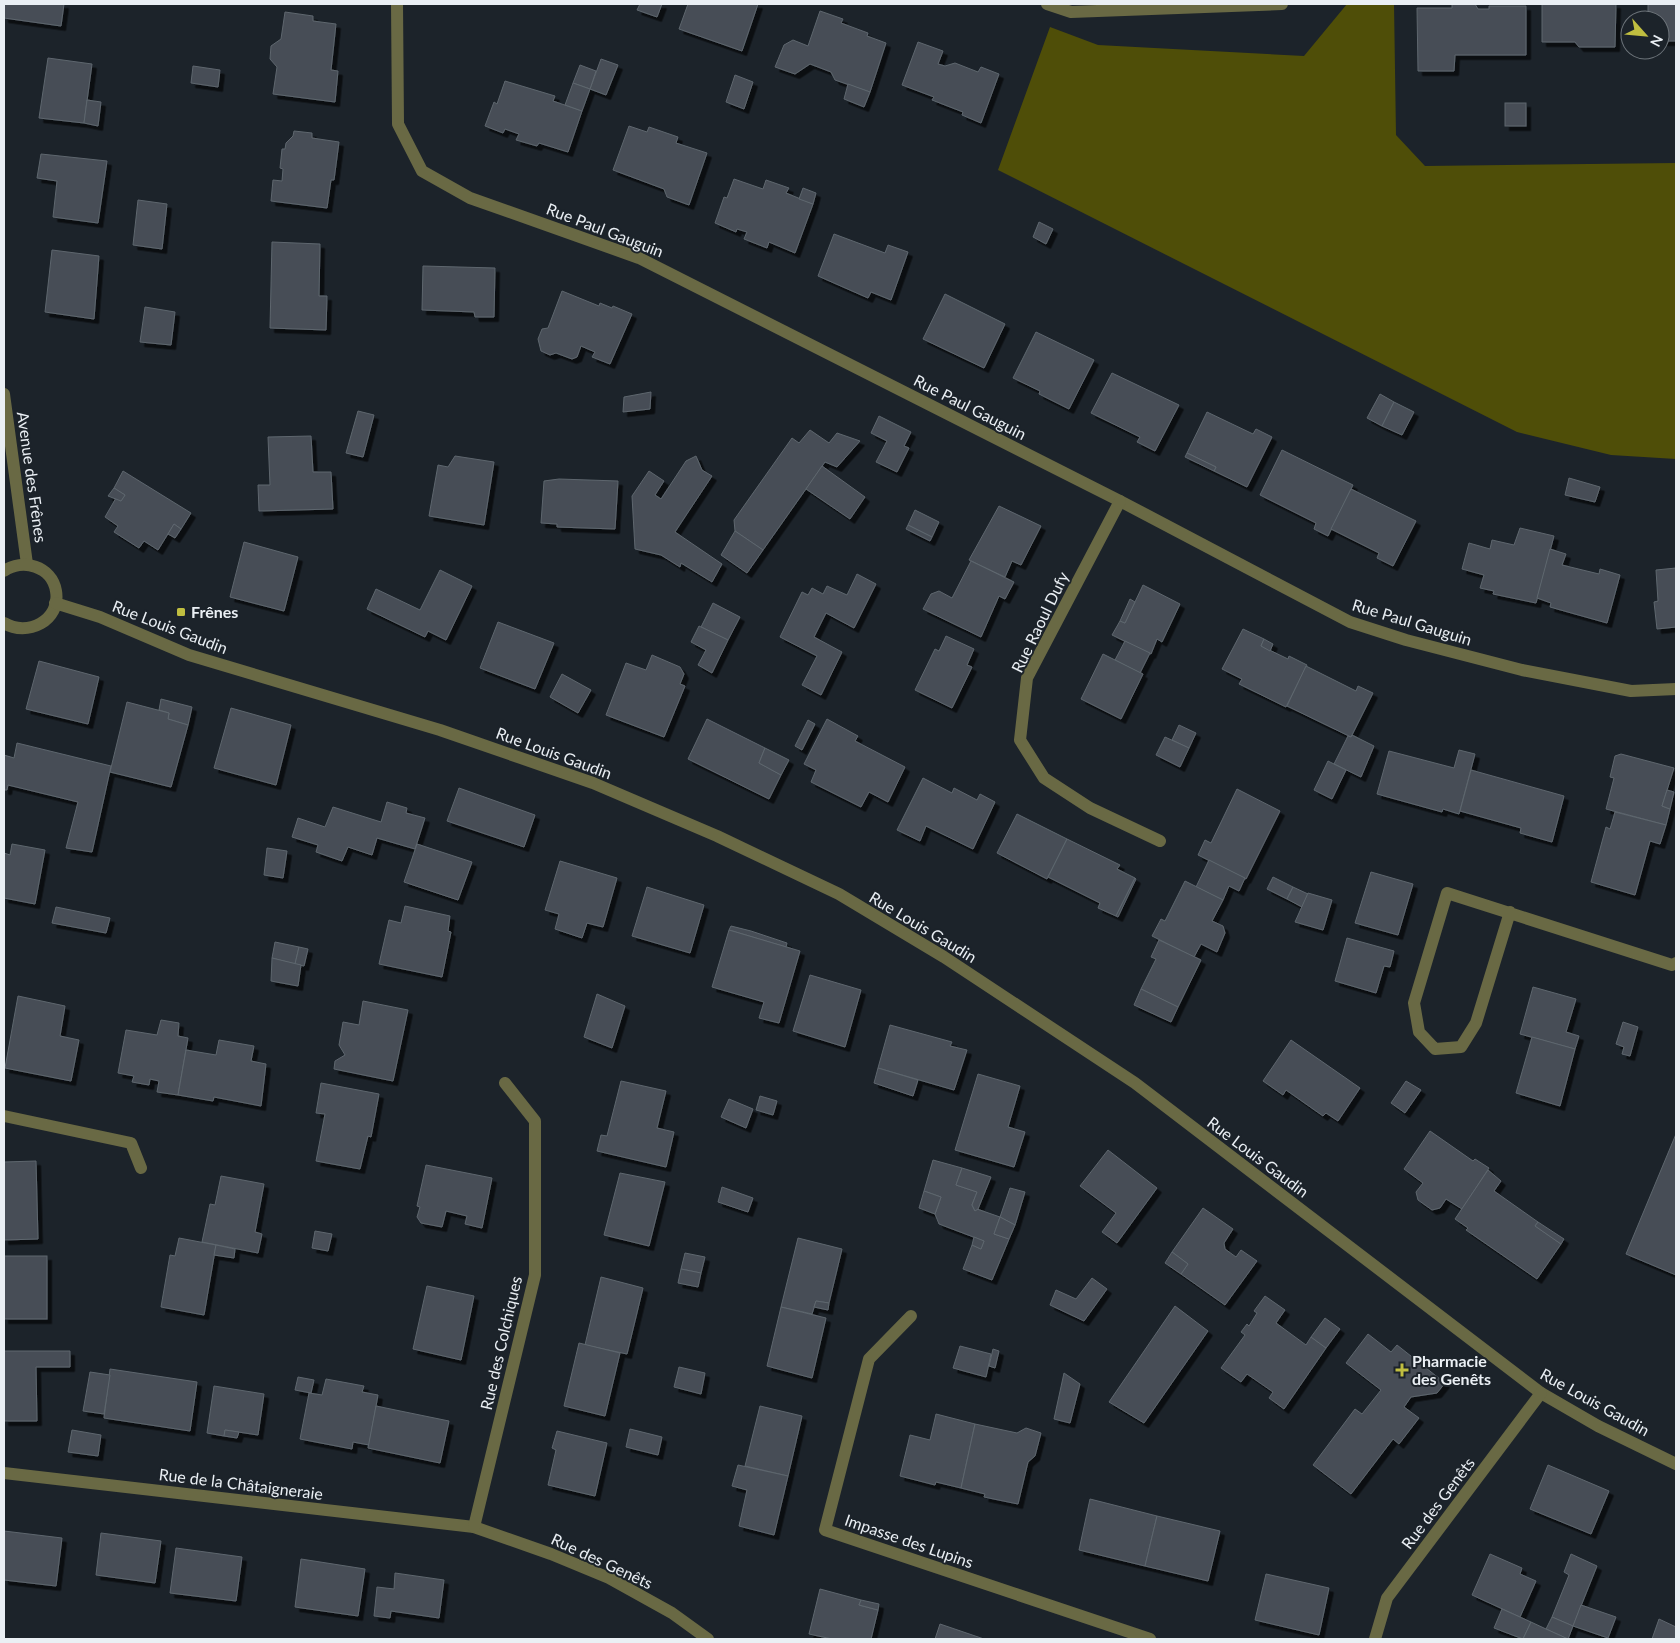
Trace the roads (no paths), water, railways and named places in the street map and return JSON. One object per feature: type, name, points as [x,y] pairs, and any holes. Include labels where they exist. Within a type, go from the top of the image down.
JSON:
[{"type":"street","name":"Rue Paul Gauguin","points":[[397,4],[398,124],[422,171],[470,198],[639,258],[1120,501],[1359,625],[1406,640],[1522,670],[1632,691],[1676,689]]},
{"type":"street","points":[[1047,4],[1070,12],[1282,4]]},
{"type":"street","name":"Avenue des Frênes","points":[[4,394],[27,564]]},
{"type":"street","name":"Rue Raoul Dufy","points":[[1120,501],[1028,678],[1020,740],[1044,778],[1090,808],[1160,841]]},
{"type":"street","points":[[4,571],[16,565],[27,564],[37,567],[52,581],[56,591],[55,603],[50,615],[41,624],[30,629],[17,629],[4,624]]},
{"type":"street","name":"Rue Louis Gaudin","points":[[55,603],[100,617],[189,655],[440,730],[593,783],[717,836],[839,894],[944,957],[1136,1083],[1541,1393],[1598,1426],[1676,1464]]},
{"type":"street","points":[[1510,912],[1476,1023],[1461,1047],[1435,1049],[1418,1032],[1414,1002],[1447,893],[1510,912],[1672,965],[1676,963]]},
{"type":"street","name":"Rue des Colchiques","points":[[474,1527],[535,1275],[535,1121],[506,1083]]},
{"type":"street","points":[[4,1116],[131,1143],[142,1168]]},
{"type":"street","name":"Impasse des Lupins","points":[[911,1316],[869,1359],[825,1530],[1150,1639]]},
{"type":"street","name":"Rue des Genêts","points":[[1375,1639],[1388,1598],[1541,1393]]},
{"type":"street","name":"Rue de la Châtaigneraie","points":[[4,1473],[474,1527]]},
{"type":"street","name":"Rue des Genêts","points":[[474,1527],[551,1554],[608,1578],[672,1612],[708,1639]]},
{"type":"place","name":"Frênes","points":[[181,612]]},
{"type":"place","name":"Pharmacie des Genêts","points":[[1402,1370]]}]
